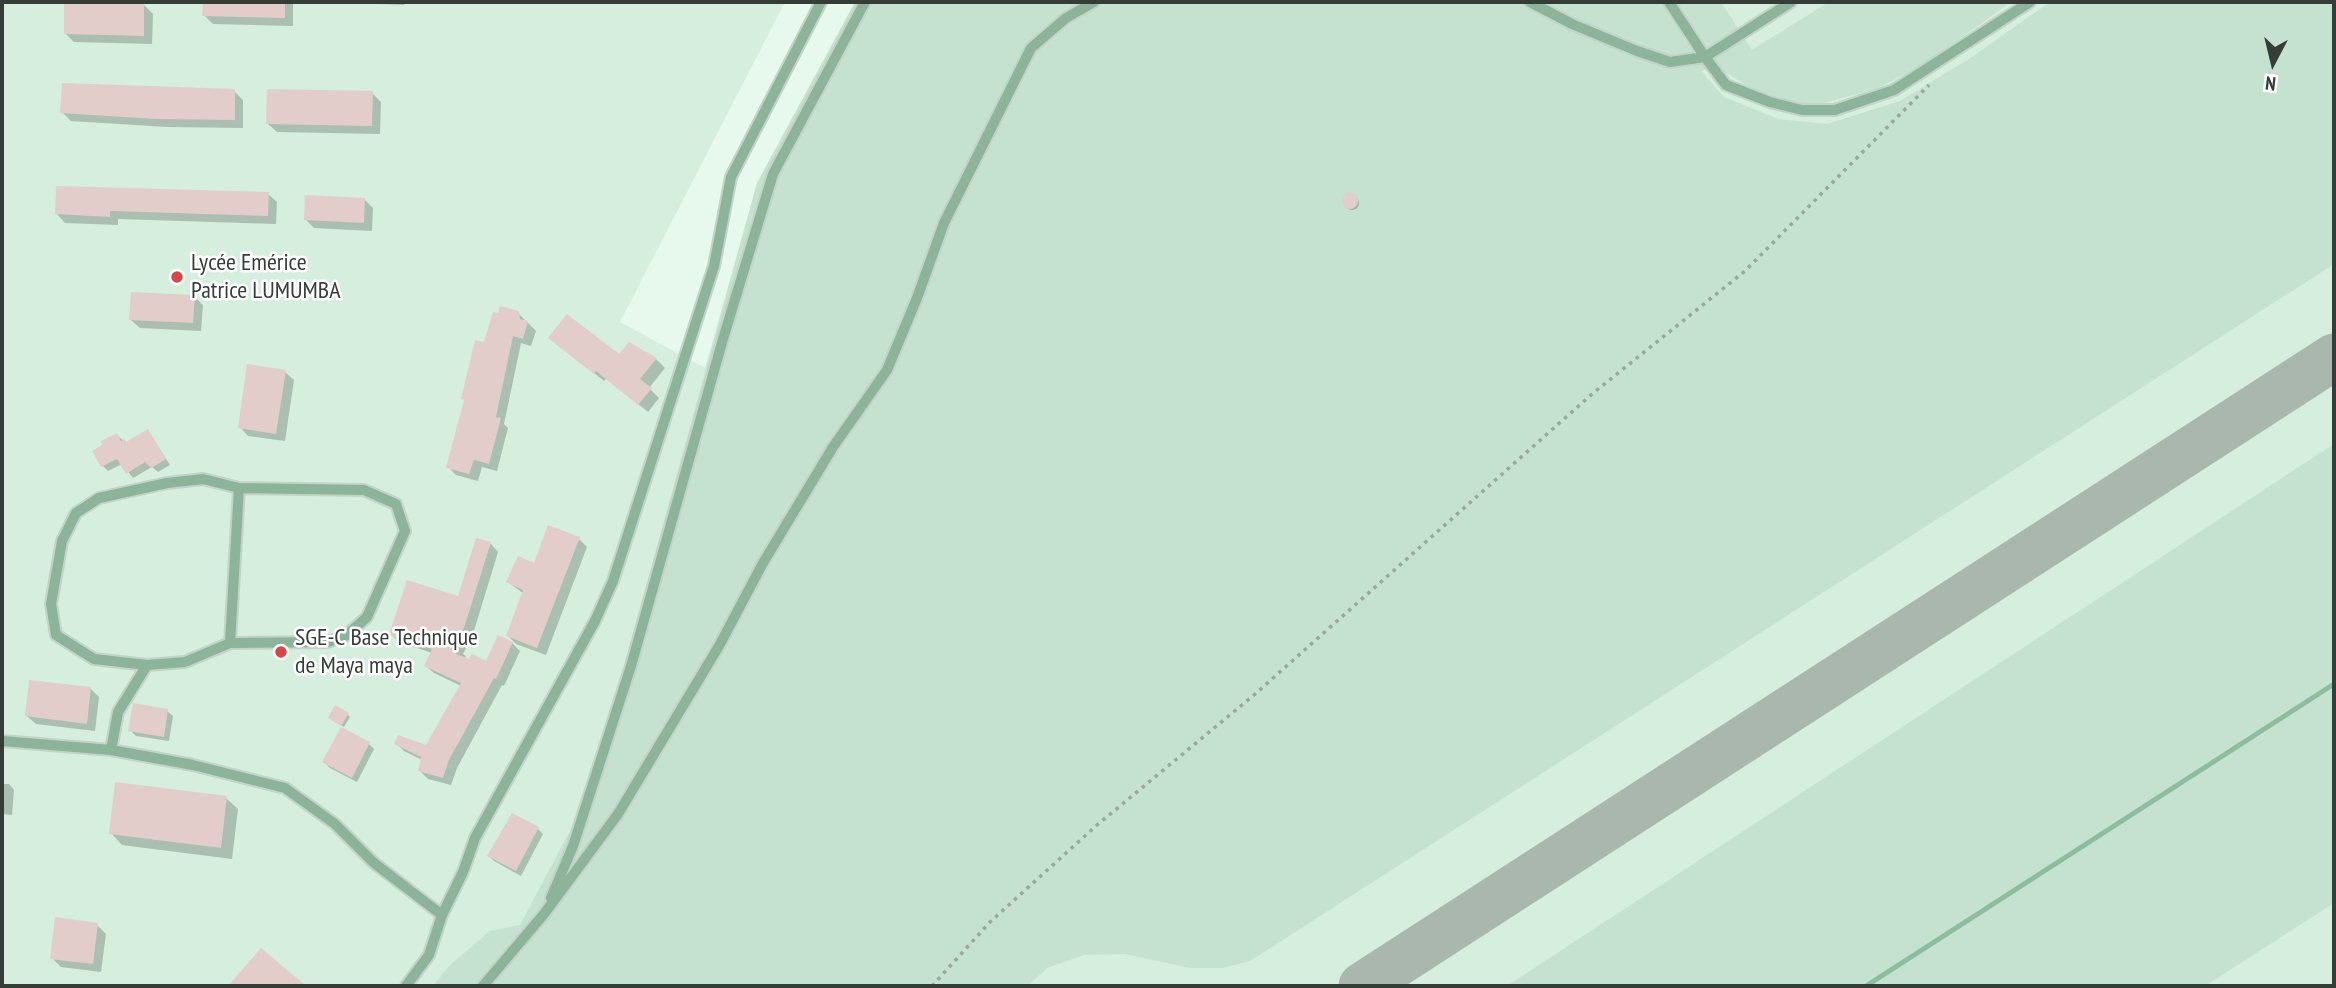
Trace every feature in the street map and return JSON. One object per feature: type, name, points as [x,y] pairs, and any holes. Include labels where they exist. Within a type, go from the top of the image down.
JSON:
[{"type":"lane","points":[[406,986],[429,955],[442,915],[463,872],[475,838],[595,621],[613,581],[714,266],[731,177],[821,2]]},
{"type":"lane","points":[[544,914],[573,846],[631,666],[723,339],[773,174],[865,2]]},
{"type":"lane","points":[[483,986],[544,914],[618,814],[719,646],[777,540],[833,447],[887,370],[944,223],[1031,48],[1066,18],[1094,2]]},
{"type":"lane","points":[[1530,2],[1572,24],[1670,62],[1705,57],[1791,2]]},
{"type":"lane","points":[[1669,2],[1726,85],[1770,103],[1802,110],[1835,110],[1894,90],[2030,2]]},
{"type":"lane","points":[[203,479],[239,488],[364,490],[396,504],[405,531],[367,617],[347,635],[328,642],[230,643],[185,662],[147,666],[94,659],[57,635],[51,604],[62,541],[76,513],[99,498],[167,483],[203,479]]},
{"type":"lane","points":[[230,643],[239,488]]},
{"type":"lane","points":[[111,750],[118,712],[147,666]]},
{"type":"lane","points":[[2,741],[111,750],[193,765],[285,788],[335,824],[374,863],[442,915]]},
{"type":"path","points":[[932,986],[990,922],[1097,824],[1254,695],[1592,394],[1745,271],[1936,79]]},
{"type":"shaded area","points":[[2,2],[785,2],[620,322],[705,368],[757,183],[855,2],[2334,2],[2334,986],[2,986]]},
{"type":"shaded area","points":[[855,2],[1721,2],[1752,50],[1829,2],[2011,2],[1923,65],[1876,89],[1812,106],[1759,93],[1715,66],[1701,71],[1724,97],[1778,119],[1827,124],[1900,101],[1972,57],[2050,2],[2334,2],[2334,264],[1250,961],[1223,968],[1190,968],[1125,954],[1084,955],[1047,968],[1028,986],[433,986],[450,965],[490,931],[520,925],[588,797],[757,183]]},
{"type":"shaded area","points":[[2334,444],[2334,903],[2205,986],[1507,986]]},
{"type":"building","points":[[64,2],[144,3],[144,36],[64,34]]},
{"type":"building","points":[[203,2],[285,2],[285,18],[202,16]]},
{"type":"building","points":[[62,83],[235,89],[235,120],[157,119],[60,113]]},
{"type":"building","points":[[267,89],[373,91],[372,126],[266,124]]},
{"type":"building","points":[[56,186],[269,192],[268,216],[110,211],[110,217],[55,214]]},
{"type":"building","points":[[1347,193],[1353,193],[1358,201],[1356,207],[1347,209],[1342,204],[1342,198]]},
{"type":"building","points":[[305,195],[365,198],[364,223],[304,220]]},
{"type":"building","points":[[131,292],[195,295],[193,323],[129,320]]},
{"type":"building","points":[[500,306],[519,311],[520,319],[528,321],[523,339],[513,336],[496,417],[501,418],[489,464],[474,460],[469,474],[446,468],[464,400],[461,399],[475,340],[484,342],[493,312],[498,313]]},
{"type":"building","points":[[567,314],[619,354],[629,342],[657,358],[640,379],[652,388],[638,405],[596,371],[594,374],[548,338]]},
{"type":"building","points":[[247,364],[286,370],[276,434],[238,428]]},
{"type":"building","points":[[148,429],[166,459],[151,468],[145,462],[126,474],[117,459],[101,467],[92,451],[102,445],[101,441],[117,433],[121,441],[125,439],[126,442]]},
{"type":"building","points":[[548,525],[580,537],[537,648],[506,636],[523,590],[506,582],[518,556],[534,563]]},
{"type":"building","points":[[476,538],[491,542],[456,645],[456,654],[469,659],[472,654],[486,661],[498,635],[513,642],[496,679],[494,678],[449,760],[443,778],[418,771],[421,757],[394,744],[398,735],[426,745],[461,683],[424,666],[432,649],[389,635],[407,580],[458,596]]},
{"type":"building","points":[[29,680],[91,687],[87,724],[25,716]]},
{"type":"building","points":[[133,703],[168,709],[164,737],[128,731]]},
{"type":"building","points":[[335,705],[349,713],[341,726],[328,718]]},
{"type":"building","points":[[341,727],[370,742],[352,778],[322,762]]},
{"type":"building","points":[[115,782],[227,796],[221,848],[109,834]]},
{"type":"building","points":[[512,813],[539,827],[516,871],[487,856]]},
{"type":"building","points":[[55,917],[98,923],[93,964],[50,959]]},
{"type":"building","points":[[261,948],[306,986],[228,986]]},
{"type":"waterway","points":[[1866,986],[2334,684]]},
{"type":"taxiway","points":[[1362,986],[2334,357]]},
{"type":"place","name":"Lycée Emérice Patrice LUMUMBA","points":[[177,277]]},
{"type":"place","name":"SGE-C Base Technique de Maya maya","points":[[281,652]]}]
